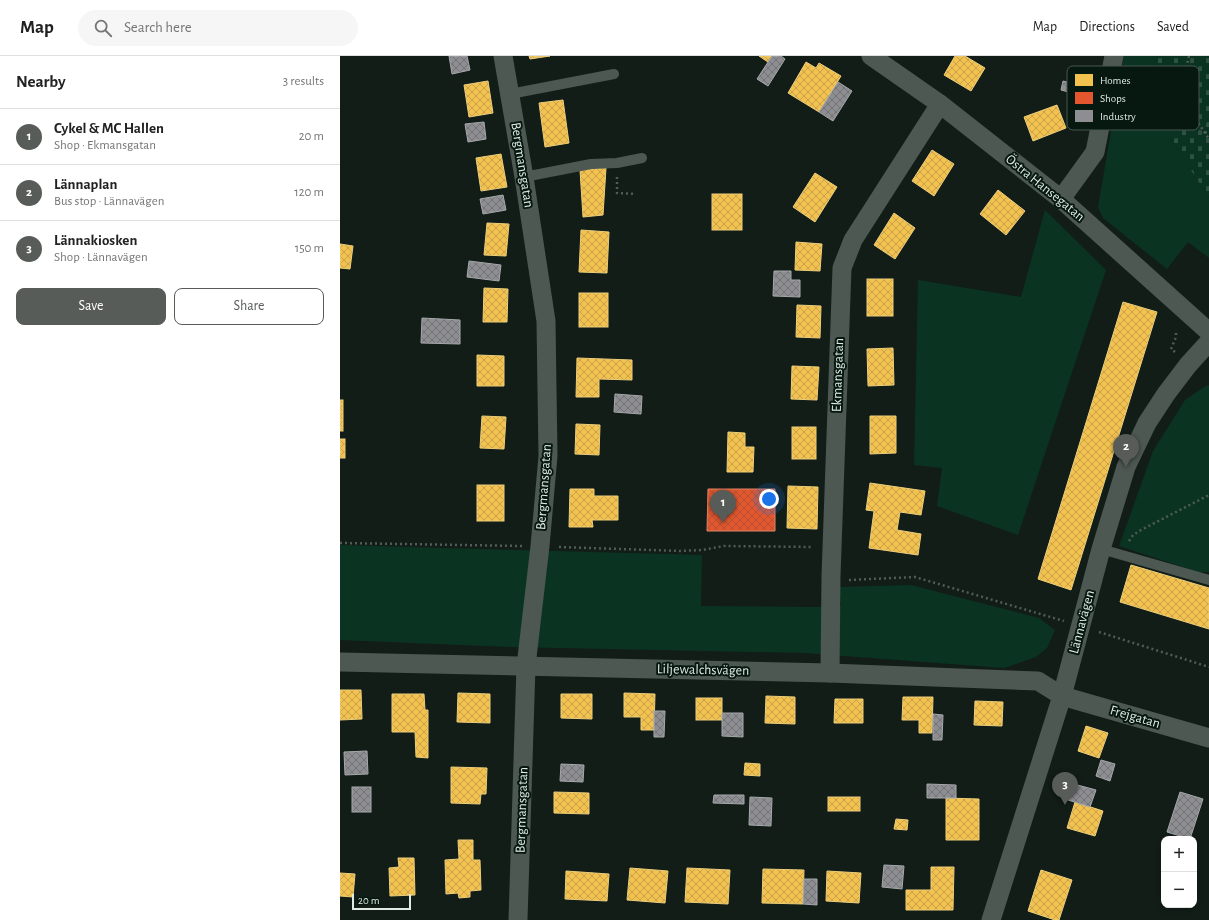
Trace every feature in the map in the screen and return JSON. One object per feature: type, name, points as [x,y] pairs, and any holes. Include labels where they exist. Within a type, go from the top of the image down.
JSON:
[{"type":"street","name":"Bergmansgatan","points":[[504,56],[546,321],[548,456],[540,546],[526,666],[518,920]]},
{"type":"street","name":"Östra Hansegatan","points":[[871,56],[940,104],[1061,199],[1209,332]]},
{"type":"street","points":[[1112,66],[1114,56]]},
{"type":"street","name":"Ekmansgatan","points":[[830,673],[831,581],[842,268],[853,240],[940,104]]},
{"type":"street","points":[[1061,199],[1095,152],[1099,130]]},
{"type":"street","name":"Lännavägen","points":[[991,920],[1062,696],[1101,549],[1126,467],[1147,423],[1166,394],[1188,365],[1209,342]]},
{"type":"street","name":"Liljewalchsvägen","points":[[340,662],[830,673],[1038,681],[1062,696]]},
{"type":"street","name":"Frejgatan","points":[[1062,696],[1209,738]]},
{"type":"lane","points":[[510,94],[614,74]]},
{"type":"lane","points":[[524,178],[591,164],[617,163],[642,158]]},
{"type":"lane","points":[[1101,549],[1209,580]]},
{"type":"path","points":[[1187,66],[1189,56]]},
{"type":"path","points":[[1199,124],[1209,139]]},
{"type":"path","points":[[1205,133],[1209,130]]},
{"type":"path","points":[[617,163],[617,193],[636,194]]},
{"type":"path","points":[[1124,556],[1128,542],[1137,532],[1209,495]]},
{"type":"path","points":[[340,543],[540,546],[681,551],[702,550],[724,546],[832,548]]},
{"type":"path","points":[[831,581],[915,577],[1209,666]]},
{"type":"green space","points":[[1124,56],[1157,56],[1154,66],[1122,66]]},
{"type":"green space","points":[[1157,56],[1209,56],[1209,198],[1172,141],[1169,130],[1199,130],[1199,66],[1155,66],[1154,63]]},
{"type":"green space","points":[[1111,130],[1169,130],[1172,141],[1209,198],[1209,258],[1188,242],[1167,269],[1103,218],[1098,207]]},
{"type":"green space","points":[[1045,210],[1106,270],[1018,535],[937,506],[942,468],[914,465],[918,280],[1021,297]]},
{"type":"green space","points":[[1209,385],[1209,572],[1198,572],[1119,546],[1153,451],[1185,400]]},
{"type":"green space","points":[[340,545],[702,555],[701,606],[841,606],[839,587],[911,585],[1039,618],[1055,630],[1047,648],[1036,657],[1004,668],[805,653],[513,647],[340,640]]},
{"type":"building: Homes","points":[[529,56],[550,56],[530,59]]},
{"type":"building: Homes","points":[[759,56],[772,56],[768,62]]},
{"type":"building: Homes","points":[[955,56],[965,56],[985,68],[971,91],[944,75]]},
{"type":"building: Homes","points":[[806,62],[816,68],[819,63],[841,76],[819,112],[788,93]]},
{"type":"building: Homes","points":[[488,81],[493,113],[469,117],[464,85]]},
{"type":"building: Homes","points":[[563,100],[569,143],[545,147],[539,103]]},
{"type":"building: Homes","points":[[1057,105],[1066,128],[1033,141],[1024,117]]},
{"type":"building: Homes","points":[[932,150],[954,164],[934,196],[912,181]]},
{"type":"building: Homes","points":[[501,154],[507,187],[481,191],[476,158]]},
{"type":"building: Homes","points":[[606,168],[603,215],[583,217],[580,170]]},
{"type":"building: Homes","points":[[815,173],[837,187],[815,222],[793,207]]},
{"type":"building: Homes","points":[[998,190],[1025,211],[1006,235],[980,214]]},
{"type":"building: Homes","points":[[712,194],[742,194],[742,230],[712,230]]},
{"type":"building: Homes","points":[[894,213],[915,228],[895,259],[874,245]]},
{"type":"building: Homes","points":[[487,223],[509,224],[506,256],[484,255]]},
{"type":"building: Homes","points":[[581,230],[609,232],[607,273],[579,272]]},
{"type":"building: Homes","points":[[796,242],[822,244],[820,271],[795,270]]},
{"type":"building: Homes","points":[[340,244],[353,246],[350,269],[340,268]]},
{"type":"building: Homes","points":[[867,279],[893,279],[893,316],[867,316]]},
{"type":"building: Homes","points":[[484,288],[508,289],[507,322],[483,322]]},
{"type":"building: Homes","points":[[579,293],[608,293],[608,327],[579,327]]},
{"type":"building: Homes","points":[[1123,302],[1157,312],[1071,590],[1038,579]]},
{"type":"building: Homes","points":[[797,305],[821,306],[820,338],[796,337]]},
{"type":"building: Homes","points":[[893,348],[894,385],[868,386],[867,349]]},
{"type":"building: Homes","points":[[477,355],[504,356],[504,386],[477,386]]},
{"type":"building: Homes","points":[[577,358],[632,360],[632,380],[599,379],[599,397],[576,397]]},
{"type":"building: Homes","points":[[792,366],[819,367],[817,400],[791,399]]},
{"type":"building: Homes","points":[[340,400],[343,400],[343,431],[340,431]]},
{"type":"building: Homes","points":[[482,416],[506,417],[504,449],[480,448]]},
{"type":"building: Homes","points":[[870,416],[896,416],[896,453],[870,454]]},
{"type":"building: Homes","points":[[576,424],[600,425],[599,455],[575,454]]},
{"type":"building: Homes","points":[[792,427],[816,427],[816,459],[792,459]]},
{"type":"building: Homes","points":[[728,432],[745,433],[745,447],[754,447],[753,472],[727,472]]},
{"type":"building: Homes","points":[[340,439],[345,439],[345,458],[340,458]]},
{"type":"building: Homes","points":[[870,483],[925,491],[921,515],[900,512],[897,530],[921,534],[918,555],[869,548],[874,511],[866,510]]},
{"type":"building: Homes","points":[[477,485],[504,485],[504,521],[477,521]]},
{"type":"building: Homes","points":[[788,486],[818,487],[817,529],[787,528]]},
{"type":"building: Homes","points":[[570,489],[594,489],[594,496],[618,496],[618,520],[592,520],[593,527],[569,527]]},
{"type":"building: Homes","points":[[1131,565],[1209,588],[1209,629],[1120,602]]},
{"type":"building: Homes","points":[[340,690],[361,690],[362,719],[340,720]]},
{"type":"building: Homes","points":[[458,693],[490,694],[490,723],[457,722]]},
{"type":"building: Homes","points":[[624,693],[655,694],[654,730],[641,730],[641,717],[624,717]]},
{"type":"building: Homes","points":[[392,694],[424,694],[425,710],[428,710],[428,758],[416,757],[415,732],[392,732]]},
{"type":"building: Homes","points":[[561,694],[592,694],[592,719],[561,718]]},
{"type":"building: Homes","points":[[766,696],[795,697],[795,724],[765,723]]},
{"type":"building: Homes","points":[[903,697],[933,697],[932,733],[919,733],[919,720],[902,720]]},
{"type":"building: Homes","points":[[696,698],[722,698],[722,720],[696,720]]},
{"type":"building: Homes","points":[[835,699],[863,699],[863,723],[834,723]]},
{"type":"building: Homes","points":[[975,701],[1003,702],[1002,726],[974,725]]},
{"type":"building: Homes","points":[[1086,726],[1108,733],[1099,758],[1078,751]]},
{"type":"building: Homes","points":[[745,763],[760,764],[760,776],[744,775]]},
{"type":"building: Homes","points":[[451,767],[487,768],[486,794],[481,794],[480,804],[451,803]]},
{"type":"building: Homes","points":[[554,792],[589,793],[589,814],[554,813]]},
{"type":"building: Homes","points":[[828,797],[860,797],[860,811],[828,811]]},
{"type":"building: Homes","points":[[946,798],[979,799],[979,840],[946,840]]},
{"type":"building: Homes","points":[[1075,802],[1103,811],[1095,836],[1067,828]]},
{"type":"building: Homes","points":[[896,819],[908,820],[907,830],[894,829]]},
{"type":"building: Homes","points":[[458,840],[473,840],[473,860],[480,860],[481,890],[470,891],[470,897],[459,898],[458,893],[446,894],[445,860],[459,859]]},
{"type":"building: Homes","points":[[398,858],[414,858],[415,895],[390,896],[389,868],[399,867]]},
{"type":"building: Homes","points":[[931,867],[954,867],[953,910],[906,910],[906,890],[931,890]]},
{"type":"building: Homes","points":[[630,868],[668,871],[665,903],[627,900]]},
{"type":"building: Homes","points":[[687,868],[730,870],[728,904],[685,902]]},
{"type":"building: Homes","points":[[763,869],[804,870],[803,904],[762,903]]},
{"type":"building: Homes","points":[[1041,870],[1072,880],[1059,920],[1028,911]]},
{"type":"building: Homes","points":[[566,871],[609,874],[607,901],[565,899]]},
{"type":"building: Homes","points":[[827,871],[861,873],[859,903],[826,901]]},
{"type":"building: Homes","points":[[340,873],[355,874],[353,897],[340,896]]},
{"type":"building: Shops","points":[[708,489],[775,489],[775,531],[707,531]]},
{"type":"building: Industry","points":[[449,56],[467,56],[470,70],[452,74]]},
{"type":"building: Industry","points":[[772,56],[781,56],[785,59],[768,86],[757,79]]},
{"type":"building: Industry","points":[[1063,81],[1067,82],[1067,92],[1061,90]]},
{"type":"building: Industry","points":[[838,82],[852,91],[833,121],[819,112]]},
{"type":"building: Industry","points":[[484,122],[486,139],[468,142],[465,124]]},
{"type":"building: Industry","points":[[503,195],[506,210],[483,214],[480,199]]},
{"type":"building: Industry","points":[[469,261],[501,265],[499,281],[467,277]]},
{"type":"building: Industry","points":[[774,271],[791,271],[791,280],[800,280],[800,297],[773,296]]},
{"type":"building: Industry","points":[[422,318],[460,320],[460,344],[421,343]]},
{"type":"building: Industry","points":[[615,394],[642,396],[641,414],[614,412]]},
{"type":"building: Industry","points":[[654,711],[665,711],[664,737],[654,737]]},
{"type":"building: Industry","points":[[722,713],[743,713],[743,737],[722,736]]},
{"type":"building: Industry","points":[[933,714],[943,715],[942,740],[933,740]]},
{"type":"building: Industry","points":[[367,751],[368,774],[345,775],[344,752]]},
{"type":"building: Industry","points":[[1101,760],[1115,764],[1110,781],[1096,776]]},
{"type":"building: Industry","points":[[561,764],[584,765],[583,782],[560,781]]},
{"type":"building: Industry","points":[[1070,783],[1096,790],[1090,807],[1065,799]]},
{"type":"building: Industry","points":[[927,784],[956,785],[956,798],[927,798]]},
{"type":"building: Industry","points":[[352,787],[371,787],[371,812],[352,812]]},
{"type":"building: Industry","points":[[1180,792],[1203,799],[1191,836],[1180,836],[1167,832]]},
{"type":"building: Industry","points":[[714,795],[744,795],[744,804],[713,803]]},
{"type":"building: Industry","points":[[750,797],[772,798],[771,826],[749,825]]},
{"type":"building: Industry","points":[[884,865],[904,866],[902,889],[882,887]]},
{"type":"building: Industry","points":[[804,879],[817,879],[817,905],[803,904]]},
{"type":"place","name":"Lännaplan","points":[[1126,467]]},
{"type":"place","name":"Cykel & MC Hallen","points":[[723,523]]},
{"type":"place","name":"Lännakiosken","points":[[1065,805]]}]
